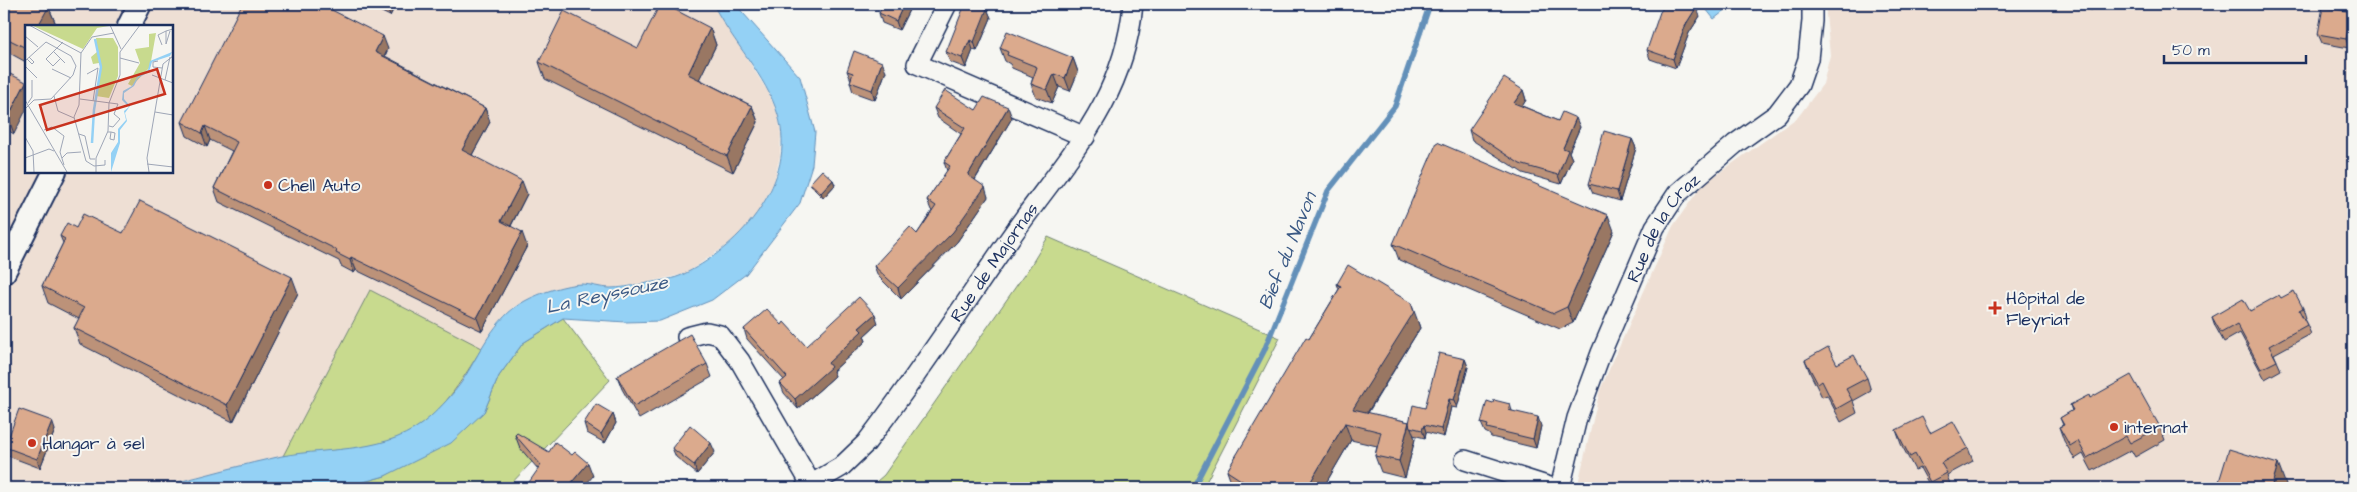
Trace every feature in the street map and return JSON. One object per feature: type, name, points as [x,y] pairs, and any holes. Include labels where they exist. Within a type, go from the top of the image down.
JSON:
[{"type":"street","points":[[130,25],[140,4]]},
{"type":"street","points":[[947,4],[917,64],[1085,137]]},
{"type":"street","name":"Rue de Majornas","points":[[808,486],[841,467],[866,443],[1032,206],[1085,137],[1109,96],[1126,46],[1133,4]]},
{"type":"street","name":"Rue de la Craz","points":[[1560,488],[1577,418],[1600,353],[1655,226],[1677,194],[1734,144],[1777,114],[1799,85],[1808,59],[1812,4]]},
{"type":"street","points":[[4,272],[54,172]]},
{"type":"street","points":[[687,337],[707,332],[720,335],[740,361],[808,486]]},
{"type":"street","points":[[1465,460],[1553,488]]},
{"type":"shaded area","points":[[4,4],[713,4],[768,92],[778,115],[781,134],[780,156],[774,182],[757,215],[736,239],[685,274],[640,284],[609,288],[581,284],[536,295],[514,307],[497,324],[482,348],[370,290],[283,456],[170,484],[164,488],[4,488]]},
{"type":"shaded area","name":"Hôpital de Fleyriat","points":[[1825,4],[2353,4],[2353,488],[1577,488],[1600,390],[1673,226],[1702,185],[1798,117],[1823,84],[1830,55]]},
{"type":"green space","points":[[1048,237],[1280,338],[1203,488],[869,488],[884,475],[1031,265]]},
{"type":"green space","points":[[370,290],[482,348],[458,386],[439,410],[416,429],[403,436],[374,445],[283,456]]},
{"type":"green space","points":[[563,318],[610,380],[507,488],[342,488],[385,476],[484,412],[499,376],[523,343]]},
{"type":"water","name":"La Reyssouze","points":[[713,4],[735,4],[800,77],[815,132],[812,165],[800,203],[746,274],[712,300],[660,321],[626,322],[563,318],[523,343],[499,376],[484,412],[451,443],[385,476],[342,488],[164,488],[170,484],[254,462],[301,453],[359,447],[397,437],[414,429],[443,405],[461,383],[496,327],[514,308],[525,301],[553,290],[576,284],[618,288],[676,277],[707,261],[726,246],[745,228],[760,208],[772,187],[780,164],[782,140],[778,115],[766,87]]},
{"type":"water","points":[[1712,4],[1732,5],[1714,19],[1706,9]]},
{"type":"building","points":[[4,4],[45,4],[49,6],[39,25],[25,25],[25,48],[4,37]]},
{"type":"building","points":[[242,4],[320,4],[383,36],[375,52],[485,108],[462,150],[522,181],[501,221],[522,232],[477,318],[351,257],[350,260],[336,253],[337,250],[214,188],[237,142],[205,126],[202,133],[182,122]]},
{"type":"building","points":[[660,4],[664,4],[710,28],[688,74],[752,106],[727,156],[539,62],[564,11],[638,48]]},
{"type":"building","points":[[884,4],[904,4],[896,21],[879,13]]},
{"type":"building","points":[[965,4],[984,4],[983,7],[987,9],[974,42],[970,40],[962,58],[946,52]]},
{"type":"building","points":[[1666,4],[1691,4],[1696,8],[1686,24],[1673,59],[1647,50],[1660,12]]},
{"type":"building","points":[[2323,7],[2353,12],[2353,30],[2348,29],[2346,39],[2318,34]]},
{"type":"building","points":[[1007,31],[1073,58],[1065,78],[1054,74],[1047,90],[1031,84],[1037,67],[1007,55],[1008,52],[1000,48]]},
{"type":"building","points":[[854,51],[882,62],[872,90],[850,82],[853,73],[847,71]]},
{"type":"building","points":[[4,71],[25,82],[25,84],[8,117],[4,115]]},
{"type":"building","points":[[1504,78],[1523,90],[1514,103],[1558,121],[1562,112],[1576,118],[1563,148],[1568,150],[1558,175],[1520,164],[1469,130]]},
{"type":"building","points":[[945,90],[976,110],[984,97],[1008,107],[968,175],[985,187],[953,232],[898,288],[874,266],[910,227],[917,234],[936,206],[927,200],[950,166],[944,162],[965,128],[934,108]]},
{"type":"building","points":[[1604,131],[1632,139],[1617,191],[1589,184]]},
{"type":"building","points":[[1437,142],[1608,215],[1567,307],[1554,313],[1393,244]]},
{"type":"building","points":[[822,170],[833,180],[821,193],[810,183]]},
{"type":"building","points":[[140,201],[292,277],[227,405],[74,328],[84,308],[42,286],[65,239],[60,236],[67,223],[76,228],[83,214],[123,233]]},
{"type":"building","points":[[1348,265],[1411,303],[1414,312],[1353,409],[1409,422],[1399,461],[1375,456],[1381,432],[1345,423],[1307,488],[1240,488],[1244,482],[1227,471],[1306,337],[1309,339],[1341,286],[1337,284]]},
{"type":"building","points":[[2294,291],[2303,308],[2299,310],[2307,325],[2269,346],[2277,361],[2261,369],[2237,324],[2221,333],[2212,317],[2243,299],[2250,311],[2279,295],[2281,298]]},
{"type":"building","points":[[859,297],[875,314],[859,328],[862,331],[828,363],[831,367],[795,399],[780,383],[787,377],[744,329],[767,309],[782,325],[784,322],[806,346]]},
{"type":"building","points":[[690,334],[707,364],[634,406],[617,376]]},
{"type":"building","points":[[1828,347],[1837,364],[1854,355],[1867,378],[1846,389],[1852,400],[1836,409],[1822,381],[1818,384],[1805,360]]},
{"type":"building","points":[[1439,353],[1465,359],[1454,400],[1449,399],[1441,429],[1424,425],[1422,430],[1410,427],[1409,423],[1413,405],[1425,408]]},
{"type":"building","name":"internat","points":[[2131,375],[2160,427],[2130,443],[2126,436],[2087,458],[2078,441],[2070,446],[2059,427],[2064,425],[2060,418],[2073,410],[2070,405],[2089,395],[2090,398]]},
{"type":"building","points":[[1494,400],[1510,404],[1508,410],[1538,417],[1533,439],[1487,428],[1488,425],[1481,423],[1487,401],[1493,403]]},
{"type":"building","points":[[596,404],[613,414],[601,434],[584,423]]},
{"type":"building","name":"Hangar à sel","points":[[19,409],[52,421],[37,459],[5,447]]},
{"type":"building","points":[[1922,417],[1930,433],[1953,421],[1968,448],[1941,463],[1947,473],[1930,482],[1915,454],[1910,457],[1896,430]]},
{"type":"building","points":[[690,425],[711,443],[694,465],[672,448]]},
{"type":"building","points":[[517,433],[549,452],[555,442],[572,455],[575,452],[588,463],[567,488],[525,488],[541,465],[515,435]]},
{"type":"building","points":[[2229,449],[2278,464],[2271,488],[2217,488]]},
{"type":"waterway","name":"Bief du Navon","points":[[1193,488],[1264,351],[1328,191],[1395,106],[1430,4]]},
{"type":"place","name":"Chell Auto","points":[[268,185]]},
{"type":"place","name":"Hôpital de Fleyriat","points":[[1995,308]]},
{"type":"place","name":"internat","points":[[2114,427]]},
{"type":"place","name":"Hangar à sel","points":[[32,443]]}]
